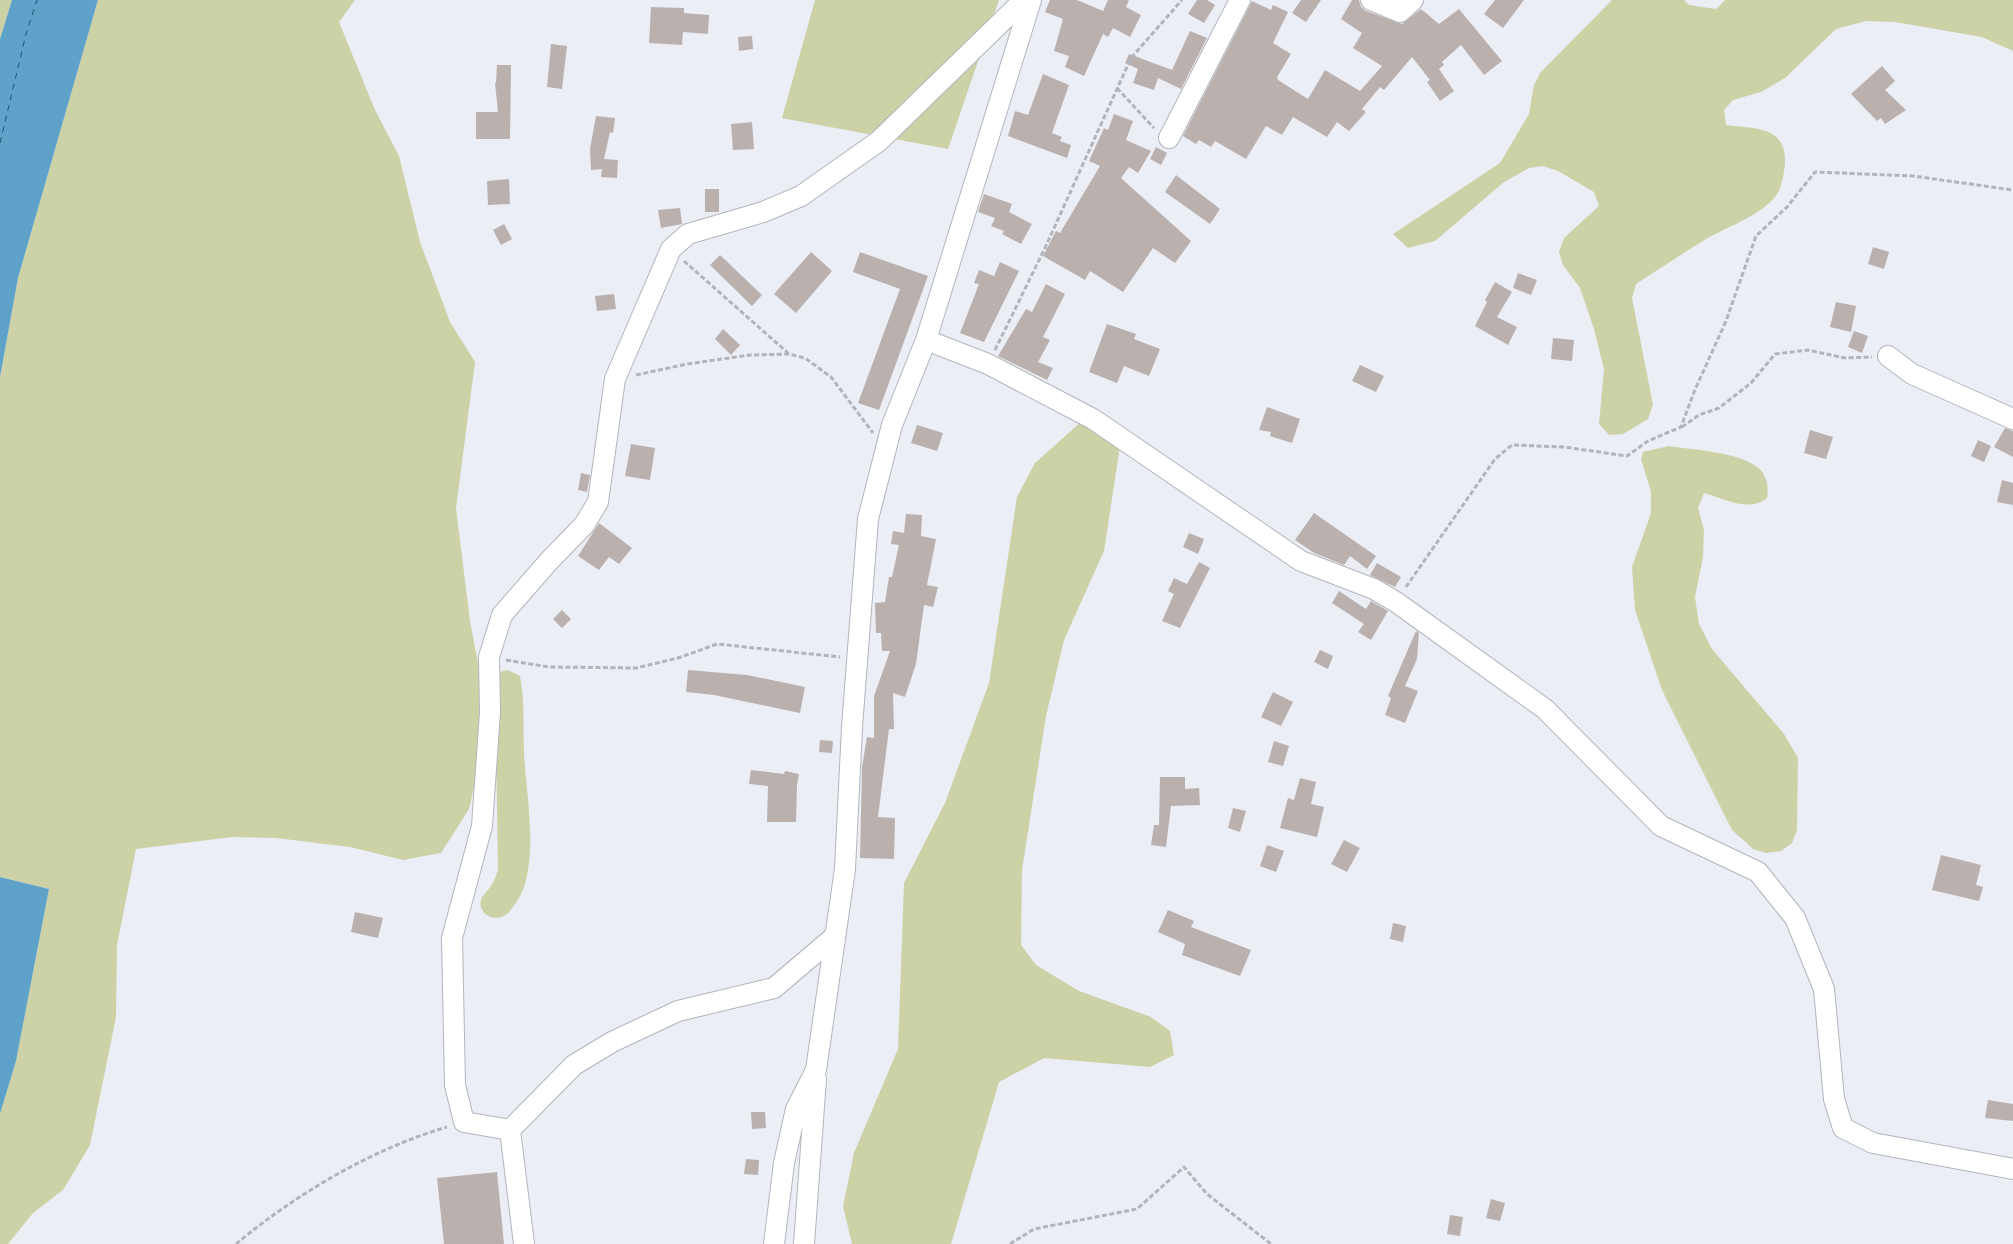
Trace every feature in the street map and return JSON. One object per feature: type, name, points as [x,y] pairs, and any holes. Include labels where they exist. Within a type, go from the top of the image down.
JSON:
[{"type":"street","points":[[510,1130],[464,1122],[454,1085],[452,938],[482,826],[490,712],[489,657],[502,615],[549,561],[584,525],[598,502],[615,379],[671,249],[688,234],[763,212],[801,196],[879,141],[1024,0]]},
{"type":"street","points":[[804,1244],[816,1070],[845,870],[857,659],[868,519],[886,448],[926,340],[1031,0]]},
{"type":"street","points":[[1169,138],[1240,0]]},
{"type":"street","points":[[1371,0],[1400,12],[1414,0]]},
{"type":"street","points":[[926,340],[988,364],[1093,419],[1301,561],[1374,589],[1396,602],[1544,709],[1661,826],[1758,872],[1796,918],[1824,989],[1834,1099],[1843,1128],[1873,1143],[2013,1169]]},
{"type":"street","points":[[1888,356],[1912,374],[2013,419]]},
{"type":"street","points":[[510,1130],[574,1065],[612,1042],[678,1011],[774,988],[834,937]]},
{"type":"street","points":[[774,1244],[784,1164],[796,1109],[816,1070]]},
{"type":"street","points":[[510,1130],[524,1244]]},
{"type":"path","points":[[988,364],[1045,248],[1131,58],[1182,0]]},
{"type":"path","points":[[1117,88],[1162,135],[1169,138]]},
{"type":"path","points":[[1681,427],[1694,392],[1726,321],[1756,236],[1787,207],[1815,172],[1913,176],[2013,190]]},
{"type":"path","points":[[671,249],[789,354]]},
{"type":"path","points":[[1396,602],[1495,459],[1512,445],[1564,447],[1627,456],[1648,441],[1681,427],[1699,415],[1719,408],[1751,384],[1775,354],[1808,350],[1845,358],[1888,356]]},
{"type":"path","points":[[615,379],[750,354],[789,354],[805,358],[831,377],[886,448]]},
{"type":"path","points":[[489,657],[549,667],[636,668],[678,658],[717,644],[857,659]]},
{"type":"path","points":[[236,1244],[340,1172],[423,1134],[464,1122]]},
{"type":"path","points":[[1010,1244],[1034,1229],[1137,1209],[1184,1167],[1207,1194],[1271,1244]]},
{"type":"green space","points":[[0,0],[12,0],[0,39]]},
{"type":"green space","points":[[98,0],[355,0],[339,22],[375,110],[399,156],[420,242],[450,322],[475,362],[456,508],[470,621],[480,674],[480,761],[469,809],[441,853],[403,860],[350,847],[276,838],[232,837],[136,849],[117,945],[116,1017],[90,1145],[63,1190],[33,1213],[8,1244],[0,1244],[0,1114],[16,1061],[49,889],[0,877],[0,377],[18,278]]},
{"type":"green space","points":[[815,0],[999,0],[948,149],[782,118]]},
{"type":"green space","points":[[1612,0],[1684,0],[1689,5],[1716,9],[1725,0],[2013,0],[2013,51],[1982,37],[1895,22],[1866,21],[1836,29],[1785,78],[1761,92],[1733,100],[1724,110],[1726,125],[1766,131],[1780,141],[1784,149],[1785,161],[1779,191],[1773,199],[1756,213],[1706,239],[1636,284],[1632,298],[1653,405],[1648,419],[1623,434],[1609,435],[1599,424],[1604,369],[1594,329],[1580,288],[1563,265],[1559,252],[1564,238],[1599,206],[1594,192],[1558,171],[1543,166],[1529,168],[1504,182],[1435,241],[1408,248],[1393,234],[1500,163],[1529,114],[1534,85],[1540,73]]},
{"type":"green space","points":[[1081,422],[1120,446],[1104,551],[1064,640],[1046,716],[1022,870],[1021,945],[1036,965],[1079,991],[1151,1017],[1170,1031],[1174,1055],[1150,1067],[1044,1058],[999,1082],[951,1244],[852,1244],[843,1206],[854,1153],[898,1049],[904,883],[945,803],[989,683],[1017,497],[1035,463]]},
{"type":"green space","points":[[1669,446],[1715,452],[1739,458],[1757,467],[1763,473],[1766,481],[1767,498],[1752,504],[1736,503],[1704,493],[1698,508],[1704,530],[1703,557],[1695,597],[1699,624],[1712,649],[1784,734],[1798,758],[1797,830],[1792,843],[1781,851],[1766,853],[1753,849],[1732,830],[1662,690],[1635,610],[1632,567],[1651,513],[1651,492],[1641,459],[1643,452]]},
{"type":"green space","points":[[508,670],[520,676],[522,686],[530,846],[526,880],[521,895],[509,912],[499,918],[494,918],[482,910],[481,900],[490,888],[498,870],[495,683],[498,674]]},
{"type":"water","points":[[12,0],[98,0],[18,278],[0,377],[0,39]]},
{"type":"water","points":[[0,877],[49,889],[16,1061],[0,1114]]},
{"type":"building","points":[[1050,0],[1077,0],[1103,11],[1108,0],[1129,0],[1126,7],[1141,15],[1130,37],[1113,28],[1108,37],[1103,34],[1084,76],[1065,67],[1069,56],[1054,51],[1063,19],[1045,12]]},
{"type":"building","points":[[1197,0],[1207,0],[1215,5],[1204,23],[1188,14]]},
{"type":"building","points":[[1301,0],[1321,0],[1306,22],[1292,13]]},
{"type":"building","points":[[1352,0],[1359,0],[1361,7],[1366,11],[1402,24],[1421,9],[1439,24],[1459,9],[1502,61],[1484,75],[1461,45],[1442,62],[1444,65],[1439,69],[1454,91],[1440,101],[1427,82],[1430,80],[1412,57],[1384,90],[1380,87],[1362,109],[1366,112],[1349,131],[1337,122],[1327,137],[1293,117],[1282,135],[1266,126],[1246,159],[1215,141],[1211,147],[1199,140],[1196,144],[1183,136],[1252,1],[1271,10],[1273,5],[1288,12],[1273,43],[1291,54],[1277,77],[1278,80],[1308,99],[1325,70],[1360,91],[1382,66],[1353,48],[1362,33],[1341,19]]},
{"type":"building","points":[[1495,0],[1524,0],[1503,28],[1484,14]]},
{"type":"building","points":[[651,7],[684,8],[684,13],[709,15],[708,34],[683,32],[682,45],[649,43]]},
{"type":"building","points":[[1190,31],[1207,38],[1181,89],[1158,78],[1154,90],[1133,83],[1138,69],[1125,63],[1129,54],[1172,70]]},
{"type":"building","points":[[752,36],[753,49],[739,51],[738,37]]},
{"type":"building","points":[[551,44],[567,46],[562,89],[547,87]]},
{"type":"building","points":[[497,65],[511,65],[510,139],[476,139],[476,112],[498,112],[495,83]]},
{"type":"building","points":[[1882,66],[1895,81],[1885,90],[1906,110],[1885,124],[1881,118],[1877,121],[1851,94]]},
{"type":"building","points":[[1043,74],[1069,85],[1052,133],[1062,137],[1060,141],[1071,145],[1067,158],[1008,136],[1015,111],[1028,115]]},
{"type":"building","points":[[1114,114],[1133,121],[1126,140],[1151,151],[1138,173],[1129,167],[1121,178],[1191,241],[1175,263],[1153,248],[1123,292],[1090,271],[1085,280],[1043,256],[1056,231],[1060,233],[1100,166],[1089,161],[1104,128],[1108,130]]},
{"type":"building","points":[[596,116],[615,118],[613,133],[610,132],[604,159],[618,160],[617,178],[601,177],[602,169],[591,170],[590,149]]},
{"type":"building","points":[[752,122],[754,149],[733,150],[731,124]]},
{"type":"building","points":[[1156,147],[1167,153],[1161,165],[1150,159]]},
{"type":"building","points":[[1176,175],[1220,209],[1210,224],[1165,192]]},
{"type":"building","points":[[509,179],[510,204],[488,205],[487,181]]},
{"type":"building","points":[[705,189],[719,189],[719,212],[705,212]]},
{"type":"building","points":[[984,194],[1012,204],[1009,212],[1032,224],[1021,244],[1002,234],[1004,231],[991,226],[995,218],[978,212]]},
{"type":"building","points":[[680,208],[682,224],[661,228],[658,210]]},
{"type":"building","points":[[504,224],[512,239],[501,245],[493,230]]},
{"type":"building","points":[[1873,247],[1889,252],[1884,269],[1868,264]]},
{"type":"building","points":[[811,252],[832,271],[796,313],[774,294]]},
{"type":"building","points":[[860,252],[928,276],[879,410],[858,403],[900,289],[853,272]]},
{"type":"building","points":[[720,255],[762,295],[752,306],[710,265]]},
{"type":"building","points":[[1000,262],[1019,271],[984,342],[960,333],[979,284],[974,283],[979,270],[994,276]]},
{"type":"building","points":[[1518,273],[1537,280],[1531,295],[1513,288]]},
{"type":"building","points":[[1495,282],[1512,292],[1497,317],[1517,327],[1508,345],[1475,326],[1487,302],[1485,300]]},
{"type":"building","points":[[1046,284],[1065,294],[1043,337],[1050,340],[1038,362],[1053,368],[1047,380],[998,356],[1026,309],[1032,312]]},
{"type":"building","points":[[614,294],[616,309],[597,311],[595,296]]},
{"type":"building","points":[[1836,302],[1856,306],[1851,332],[1830,327]]},
{"type":"building","points":[[1107,324],[1136,334],[1134,339],[1160,349],[1149,376],[1124,366],[1117,383],[1089,372]]},
{"type":"building","points":[[723,329],[740,345],[731,355],[715,339]]},
{"type":"building","points":[[1854,331],[1868,336],[1862,353],[1848,347]]},
{"type":"building","points":[[1553,338],[1574,340],[1572,361],[1551,359]]},
{"type":"building","points":[[1360,365],[1384,376],[1376,392],[1352,381]]},
{"type":"building","points":[[1267,407],[1300,419],[1292,443],[1270,436],[1271,432],[1259,430]]},
{"type":"building","points":[[917,425],[943,433],[937,451],[911,443]]},
{"type":"building","points":[[2005,428],[2013,431],[2013,457],[1994,447]]},
{"type":"building","points":[[1810,430],[1833,437],[1826,459],[1804,453]]},
{"type":"building","points":[[1978,440],[1991,446],[1984,462],[1971,456]]},
{"type":"building","points":[[631,444],[655,448],[650,480],[625,476]]},
{"type":"building","points":[[581,473],[590,475],[587,492],[578,490]]},
{"type":"building","points":[[2002,480],[2013,483],[2013,505],[1997,502]]},
{"type":"building","points":[[1314,513],[1376,556],[1367,569],[1350,556],[1344,565],[1314,553],[1295,540]]},
{"type":"building","points":[[906,514],[922,515],[921,536],[936,539],[927,585],[938,587],[933,607],[924,605],[916,664],[905,697],[893,693],[894,729],[889,729],[878,817],[895,818],[894,859],[860,858],[862,767],[867,737],[874,738],[874,696],[890,651],[882,651],[881,633],[876,633],[875,603],[885,602],[889,577],[892,577],[899,545],[891,544],[893,531],[904,533]]},
{"type":"building","points":[[599,523],[632,548],[619,564],[609,557],[599,570],[578,556]]},
{"type":"building","points":[[1189,533],[1204,539],[1198,554],[1183,547]]},
{"type":"building","points":[[1199,562],[1210,568],[1180,628],[1162,621],[1174,594],[1168,591],[1174,578],[1187,584]]},
{"type":"building","points":[[1377,563],[1401,577],[1395,587],[1370,575]]},
{"type":"building","points":[[1339,591],[1366,609],[1371,601],[1388,611],[1371,640],[1358,632],[1364,624],[1332,603]]},
{"type":"building","points":[[562,610],[571,619],[562,628],[553,619]]},
{"type":"building","points":[[1416,631],[1419,633],[1417,659],[1405,686],[1418,691],[1405,723],[1385,715],[1391,698],[1388,696]]},
{"type":"building","points":[[1320,650],[1333,656],[1328,669],[1314,662]]},
{"type":"building","points":[[688,670],[747,675],[805,687],[800,713],[714,695],[686,692]]},
{"type":"building","points":[[1273,692],[1293,702],[1281,726],[1261,717]]},
{"type":"building","points":[[820,740],[833,741],[832,753],[819,752]]},
{"type":"building","points":[[1274,741],[1289,746],[1283,766],[1268,762]]},
{"type":"building","points":[[751,770],[784,774],[785,771],[799,774],[796,822],[767,822],[768,786],[749,784]]},
{"type":"building","points":[[1160,777],[1185,777],[1185,789],[1199,788],[1200,805],[1171,806],[1166,847],[1151,845],[1154,825],[1159,825]]},
{"type":"building","points":[[1300,778],[1316,782],[1311,804],[1324,807],[1317,837],[1280,828],[1288,798],[1294,800]]},
{"type":"building","points":[[1233,808],[1246,811],[1240,832],[1228,828]]},
{"type":"building","points":[[1344,840],[1360,848],[1347,872],[1331,864]]},
{"type":"building","points":[[1267,845],[1284,851],[1276,872],[1260,866]]},
{"type":"building","points":[[1941,855],[1981,865],[1976,885],[1983,887],[1979,901],[1932,890]]},
{"type":"building","points":[[1168,910],[1194,921],[1191,927],[1251,950],[1240,976],[1182,955],[1185,944],[1158,932]]},
{"type":"building","points":[[355,912],[383,918],[378,938],[351,932]]},
{"type":"building","points":[[1393,923],[1406,926],[1403,942],[1390,939]]},
{"type":"building","points":[[1988,1100],[2013,1104],[2013,1121],[1985,1118]]},
{"type":"building","points":[[751,1112],[765,1112],[766,1128],[752,1129]]},
{"type":"building","points":[[746,1159],[759,1160],[758,1175],[744,1174]]},
{"type":"building","points":[[497,1172],[504,1244],[444,1244],[437,1178]]},
{"type":"building","points":[[1491,1199],[1505,1203],[1500,1221],[1486,1218]]},
{"type":"building","points":[[1450,1215],[1463,1217],[1460,1236],[1447,1234]]},
{"type":"ferry route","points":[[0,143],[26,34],[37,0]]}]
